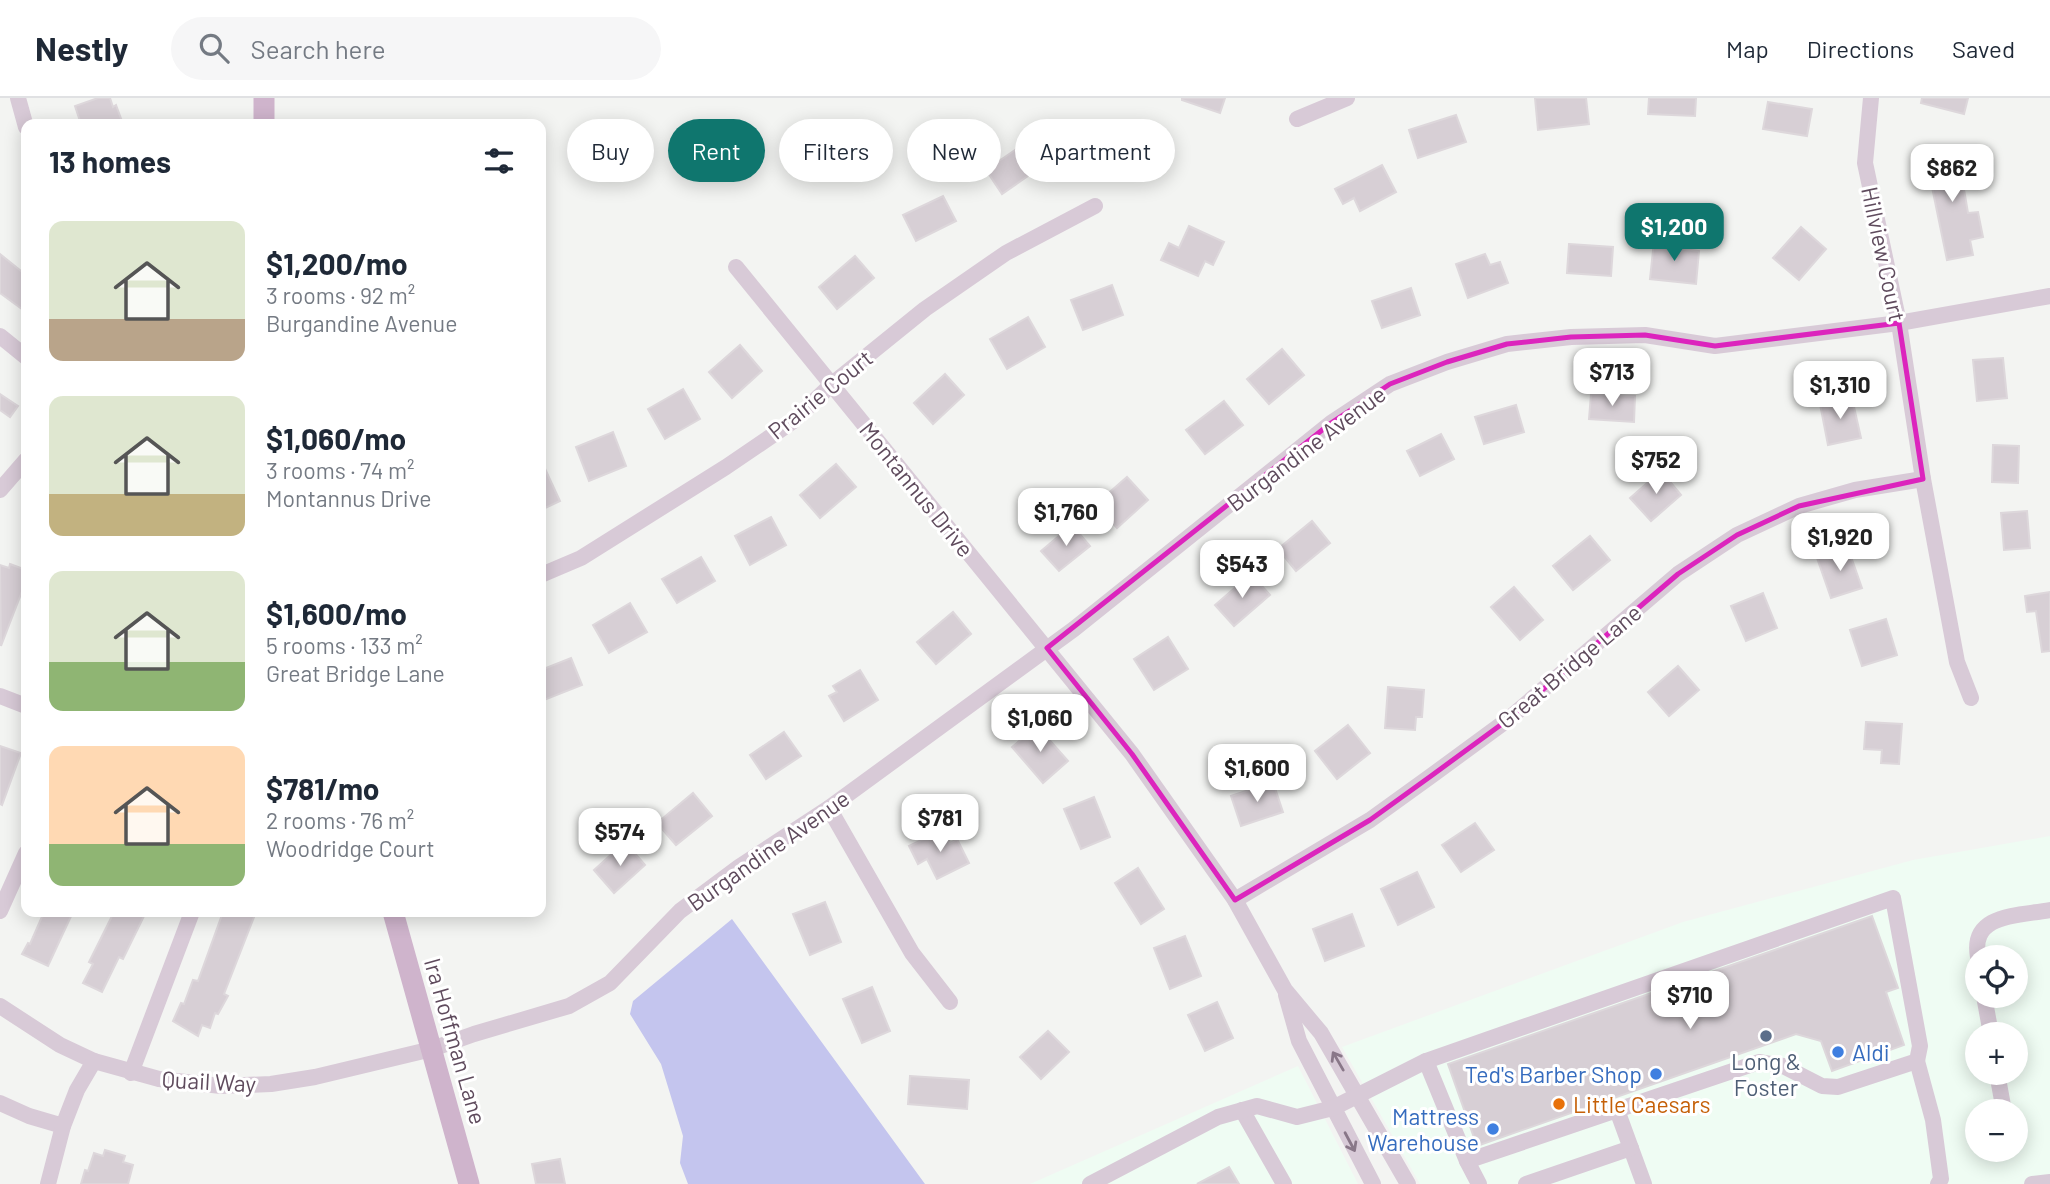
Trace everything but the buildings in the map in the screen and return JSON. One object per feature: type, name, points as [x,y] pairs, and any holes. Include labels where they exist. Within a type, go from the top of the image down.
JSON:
[{"type":"main road","points":[[264,98],[264,119]]},
{"type":"main road","name":"Ira Hoffman Lane","points":[[394,917],[469,1184]]},
{"type":"street","points":[[18,98],[24,119]]},
{"type":"street","points":[[1297,120],[1348,98]]},
{"type":"street","name":"Hillview Court","points":[[1871,98],[1865,163],[1899,323],[1923,479],[1957,662],[1971,698]]},
{"type":"street","name":"Prairie Court","points":[[546,573],[581,558],[726,467],[792,422],[831,385],[926,309],[1006,253],[1095,206]]},
{"type":"street","name":"Montannus Drive","points":[[736,267],[1132,754],[1235,900],[1285,990],[1321,1033],[1408,1184]]},
{"type":"street","name":"Burgandine Avenue","points":[[432,1049],[569,1006],[610,983],[680,911],[739,867],[829,808],[1074,629],[1331,424],[1390,384],[1447,362],[1507,344],[1571,337],[1645,335],[1715,346],[1899,323],[2050,296]]},
{"type":"street","points":[[0,336],[21,353]]},
{"type":"street","points":[[0,490],[21,466]]},
{"type":"street","name":"Great Bridge Lane","points":[[1235,900],[1370,820],[1431,776],[1506,721],[1678,574],[1737,535],[1799,506],[1855,490],[1923,479]]},
{"type":"street","points":[[0,696],[21,704]]},
{"type":"street","points":[[829,808],[912,953],[950,1002]]},
{"type":"street","points":[[0,911],[21,864]]},
{"type":"street","points":[[1090,1184],[1218,1117],[1257,1106],[1297,1117],[1333,1108],[1426,1061],[1893,898],[1920,1046],[1917,1061],[1933,1121],[1941,1179],[1938,1184]]},
{"type":"street","points":[[1976,945],[1979,935],[1991,922],[2050,910]]},
{"type":"street","points":[[131,1073],[190,917]]},
{"type":"street","name":"Montannus Drive","points":[[1285,990],[1299,1041],[1373,1184]]},
{"type":"street","name":"Quail Way","points":[[0,1006],[60,1045],[94,1061],[131,1073],[191,1084],[271,1084],[315,1077],[432,1049]]},
{"type":"street","points":[[48,1184],[63,1126],[77,1090],[94,1061]]},
{"type":"street","points":[[1426,1061],[1479,1184]]},
{"type":"street","points":[[1467,1161],[1759,1062],[1783,1066],[1822,1086],[1839,1087],[1917,1061]]},
{"type":"street","points":[[0,1103],[29,1116],[63,1126]]},
{"type":"street","points":[[1617,1110],[1644,1184]]},
{"type":"street","points":[[1242,1111],[1284,1184]]},
{"type":"street","points":[[1526,1184],[1631,1148]]},
{"type":"street","points":[[2032,1184],[2050,1182]]},
{"type":"highlighted area","points":[[1899,323],[1923,479],[1799,506],[1737,535],[1678,574],[1506,721],[1431,776],[1370,820],[1235,900],[1132,754],[1047,648],[1331,423],[1390,384],[1447,362],[1507,344],[1571,337],[1645,335],[1715,346]]},
{"type":"shaded area","points":[[2050,836],[2050,1184],[1420,1184],[1342,1047],[1683,922],[1913,860]]},
{"type":"shaded area","points":[[732,919],[925,1184],[688,1184],[680,1163],[683,1136],[661,1064],[630,1014],[633,1001]]},
{"type":"shaded area","points":[[1298,1066],[1358,1184],[1030,1184]]},
{"type":"place","name":"Long & Foster","points":[[1766,1036]]},
{"type":"place","name":"Aldi","points":[[1838,1052]]},
{"type":"place","name":"Ted's Barber Shop","points":[[1656,1074]]},
{"type":"place","name":"Little Caesars","points":[[1559,1104]]},
{"type":"place","name":"Mattress Warehouse","points":[[1493,1129]]}]
